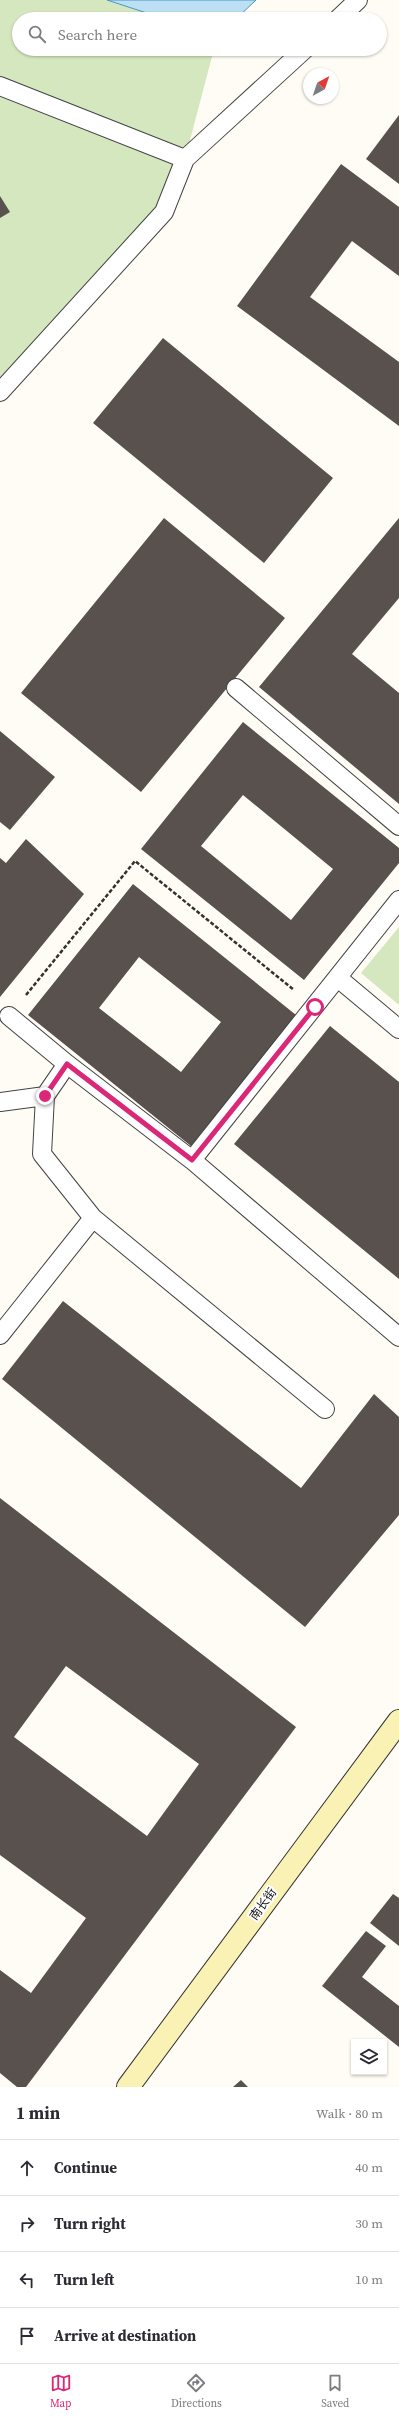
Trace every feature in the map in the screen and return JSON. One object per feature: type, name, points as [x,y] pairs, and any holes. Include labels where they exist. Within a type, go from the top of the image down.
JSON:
[{"type":"street","name":"南长街","points":[[128,2087],[399,1721]]},
{"type":"lane","points":[[345,12],[358,0]]},
{"type":"lane","points":[[0,392],[164,212],[185,159],[297,56]]},
{"type":"lane","points":[[0,86],[185,159]]},
{"type":"lane","points":[[236,688],[399,826]]},
{"type":"lane","points":[[192,1160],[399,900]]},
{"type":"lane","points":[[338,978],[399,1029]]},
{"type":"lane","points":[[9,1016],[67,1064],[192,1160],[399,1337]]},
{"type":"lane","points":[[67,1064],[45,1096],[42,1154],[94,1218],[325,1409]]},
{"type":"lane","points":[[0,1102],[45,1096]]},
{"type":"lane","points":[[0,1335],[94,1218]]},
{"type":"path","points":[[9,1016],[135,861],[315,1007]]},
{"type":"green space","points":[[0,0],[107,0],[144,12],[12,12],[12,56],[212,56],[185,159],[164,212],[0,392]]},
{"type":"green space","points":[[399,927],[399,1005],[361,973]]},
{"type":"water","points":[[107,0],[256,0],[243,12],[144,12]]},
{"type":"building","points":[[399,115],[399,184],[366,159]]},
{"type":"building","points":[[341,164],[399,207],[399,276],[352,241],[310,297],[399,362],[399,426],[237,306]]},
{"type":"building","points":[[0,196],[10,212],[0,218]]},
{"type":"building","points":[[163,338],[333,478],[264,563],[93,423]]},
{"type":"building","points":[[164,518],[285,618],[141,792],[21,693]]},
{"type":"building","points":[[399,518],[399,598],[352,654],[399,693],[399,804],[259,687]]},
{"type":"building","points":[[243,722],[399,848],[399,863],[304,980],[141,849]],"holes":[[[243,795],[333,869],[291,920],[201,846]]]},
{"type":"building","points":[[0,731],[55,777],[10,830],[0,822]]},
{"type":"building","points":[[26,839],[84,894],[0,997],[0,858],[6,863]]},
{"type":"building","points":[[133,884],[296,1015],[191,1146],[28,1015]],"holes":[[[139,957],[221,1022],[181,1072],[99,1008]]]},
{"type":"building","points":[[330,1026],[399,1082],[399,1279],[234,1144]]},
{"type":"building","points":[[63,1301],[301,1488],[374,1394],[399,1417],[399,1515],[305,1627],[2,1379]]},
{"type":"building","points":[[0,1498],[296,1727],[26,2087],[17,2087],[0,2073],[0,1970],[31,1993],[86,1918],[0,1855]],"holes":[[[66,1666],[199,1764],[147,1836],[14,1737]]]},
{"type":"building","points":[[393,1894],[399,1898],[399,1946],[370,1923]]},
{"type":"building","points":[[366,1931],[386,1946],[362,1977],[399,2006],[399,2047],[322,1986]]},
{"type":"building","points":[[241,2080],[248,2087],[233,2087]]},
{"type":"route","points":[[45,1096],[67,1064],[192,1160],[315,1007]]}]
